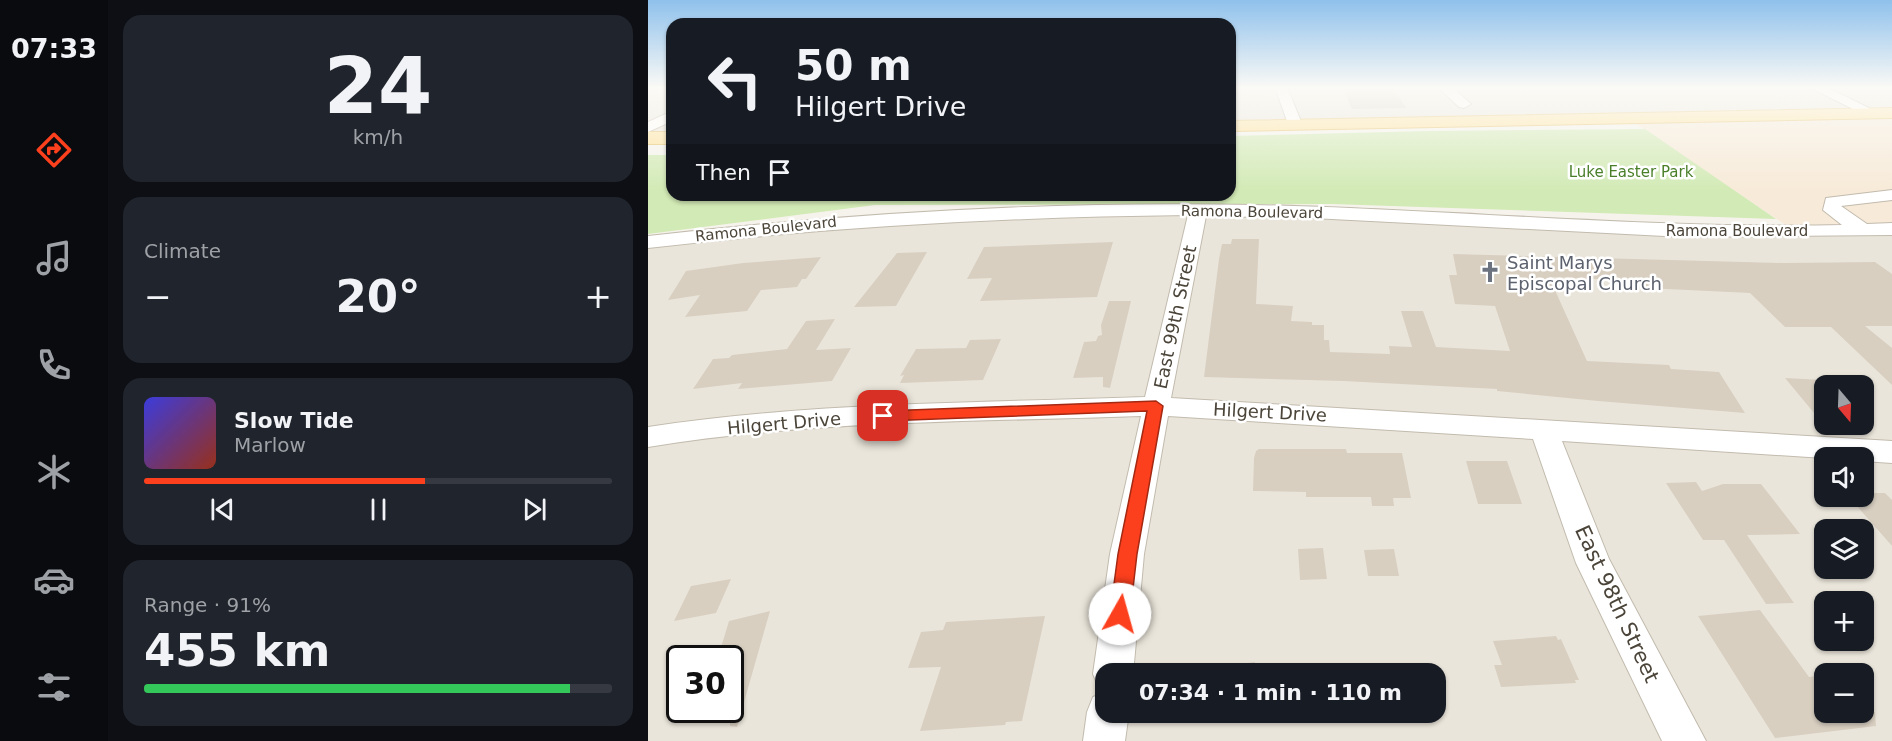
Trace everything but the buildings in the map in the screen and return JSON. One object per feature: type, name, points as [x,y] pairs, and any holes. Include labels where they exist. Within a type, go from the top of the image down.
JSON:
[{"type":"main road","points":[[1236,126],[1429,122]]},
{"type":"main road","points":[[648,138],[666,138]]},
{"type":"street","points":[[1867,122],[1880,127],[1892,126]]},
{"type":"street","points":[[1863,230],[1832,210],[1832,202],[1892,195]]},
{"type":"street","name":"Ramona Boulevard","points":[[648,242],[728,231],[860,220],[1198,210],[1326,213],[1655,230],[1892,229]]},
{"type":"street","name":"East 99th Street","points":[[1114,663],[1128,554],[1156,406],[1198,210]]},
{"type":"street","name":"Hilgert Drive","points":[[648,437],[692,430],[817,419],[1156,406],[1892,452]]},
{"type":"street","name":"East 98th Street","points":[[1543,429],[1593,563],[1685,741]]},
{"type":"street","points":[[1104,741],[1106,723]]},
{"type":"shaded area","points":[[648,122],[666,122],[666,138],[648,138]]},
{"type":"shaded area","points":[[1236,122],[1455,122],[1236,126]]},
{"type":"shaded area","points":[[1632,122],[1892,122],[1892,229],[1796,232]]},
{"type":"shaded area","points":[[1198,210],[1494,221],[1892,229],[1892,741],[648,741],[648,242],[728,232]]},
{"type":"green space","name":"Luke Easter Park","points":[[1645,129],[1776,219],[1332,204],[875,205],[648,234],[648,155],[666,155],[666,201],[1236,201],[1236,136]]},
{"type":"place","name":"Saint Marys Episcopal Church","points":[[1490,272]]},
{"type":"route","points":[[883,416],[1156,406],[1128,554],[1120,614]]}]
